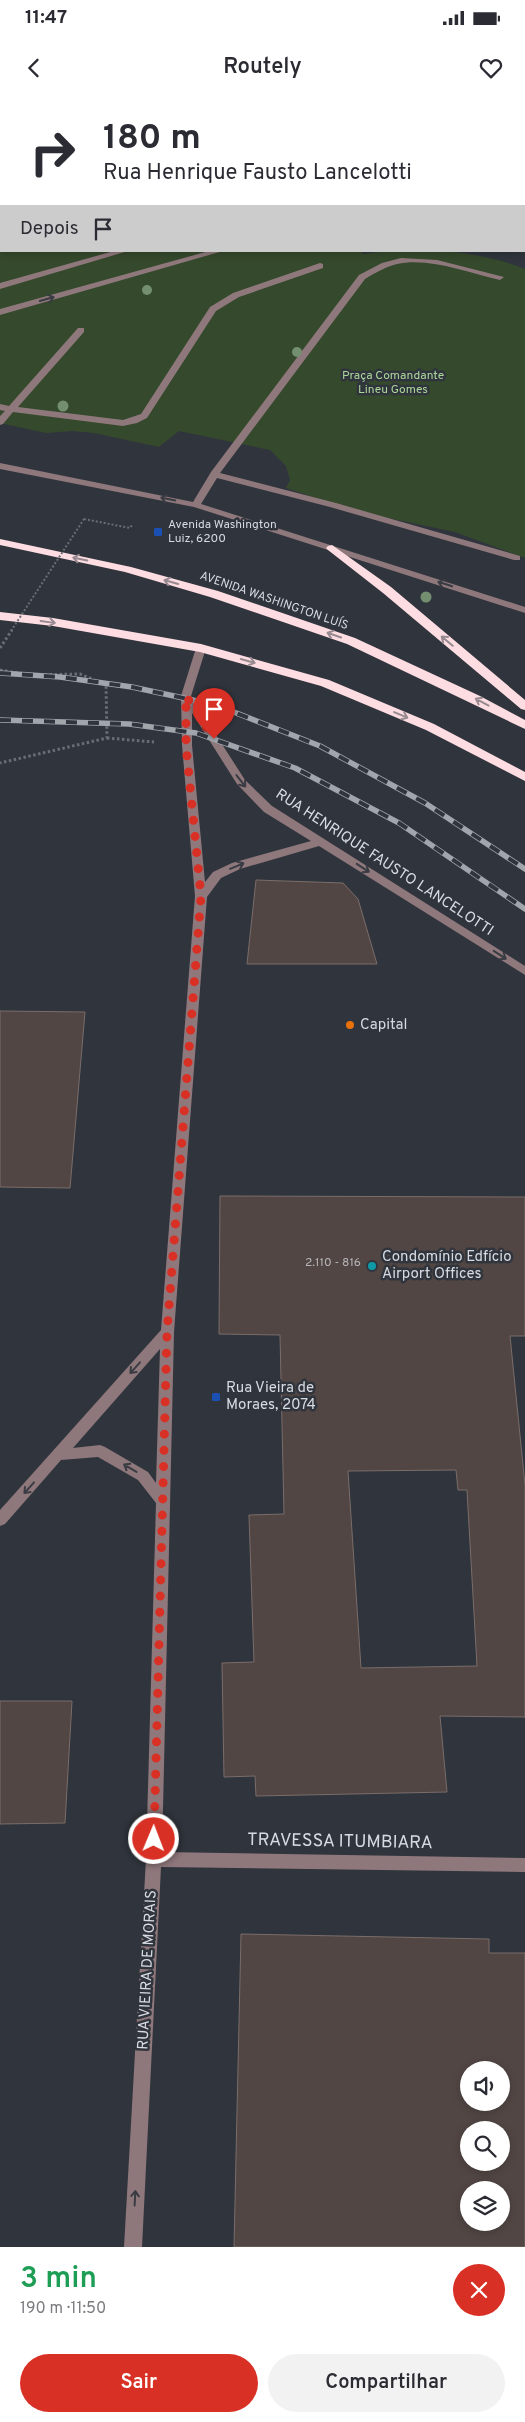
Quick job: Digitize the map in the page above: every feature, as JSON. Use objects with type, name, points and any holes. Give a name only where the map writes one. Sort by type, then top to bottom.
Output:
[{"type":"highway","name":"AVENIDA WASHINGTON LUÍS","points":[[0,542],[127,569],[214,594],[351,641],[476,698],[525,725]]},
{"type":"highway","points":[[332,548],[387,590],[525,706]]},
{"type":"highway","points":[[0,616],[52,622],[201,648],[326,683],[430,727],[525,777]]},
{"type":"street","points":[[0,286],[120,252]]},
{"type":"street","points":[[0,312],[215,252]]},
{"type":"street","points":[[196,505],[214,474],[362,277],[382,266],[401,261],[417,261],[500,277]]},
{"type":"street","points":[[0,407],[123,423],[134,421],[144,416],[213,309],[236,295],[320,266]]},
{"type":"street","points":[[0,276],[43,274]]},
{"type":"street","points":[[0,422],[81,330]]},
{"type":"street","points":[[0,466],[196,505],[525,610]]},
{"type":"street","points":[[214,474],[333,505],[517,558]]},
{"type":"street","name":"RUA VIEIRA DE MORAIS","points":[[133,2247],[154,1859],[167,1332],[201,896],[186,746],[186,696],[201,648]]},
{"type":"street","name":"RUA HENRIQUE FAUSTO LANCELOTTI","points":[[186,696],[241,782],[268,809],[525,971]]},
{"type":"street","points":[[201,896],[217,875],[236,866],[322,842]]},
{"type":"street","points":[[0,1520],[167,1332]]},
{"type":"street","points":[[58,1455],[100,1451],[143,1476],[164,1502]]},
{"type":"street","name":"TRAVESSA ITUMBIARA","points":[[154,1859],[525,1866]]},
{"type":"path","points":[[0,648],[84,519],[130,528]]},
{"type":"path","points":[[0,670],[29,675],[80,674],[106,685],[107,738]]},
{"type":"path","points":[[0,763],[107,738],[186,746]]},
{"type":"green space","name":"Praça Comandante Lineu Gomes","points":[[0,252],[362,252],[363,254],[383,252],[452,252],[486,257],[525,269],[525,558],[455,532],[336,505],[286,488],[290,480],[286,466],[270,450],[179,431],[159,447],[94,433],[72,431],[46,433],[0,423]]},
{"type":"building","points":[[256,880],[343,883],[358,899],[377,964],[247,964]]},
{"type":"building","points":[[0,1011],[85,1012],[70,1188],[0,1187]]},
{"type":"building","points":[[220,1196],[525,1197],[525,1336],[510,1336],[525,1485],[525,1717],[440,1716],[447,1792],[256,1796],[255,1776],[224,1777],[222,1663],[254,1662],[249,1515],[284,1514],[280,1335],[219,1334]],"holes":[[[456,1470],[458,1490],[467,1490],[477,1666],[361,1668],[348,1471]]]},
{"type":"building","points":[[0,1701],[72,1701],[65,1823],[0,1824]]},
{"type":"building","points":[[241,1934],[489,1939],[489,1953],[525,1953],[525,2247],[234,2247]]},
{"type":"railway","points":[[0,673],[60,677],[132,687],[216,705],[320,746],[425,803],[525,869]]},
{"type":"railway","points":[[0,720],[129,724],[196,733],[295,768],[399,823],[525,909]]},
{"type":"place","name":"Avenida Washington Luiz, 6200","points":[[158,532]]},
{"type":"place","name":"Capital","points":[[350,1025]]},
{"type":"place","name":"Condomínio Edfício Airport Offices","points":[[372,1266]]},
{"type":"place","name":"Rua Vieira de Moraes, 2074","points":[[216,1397]]},
{"type":"route","points":[[154,1839],[167,1401],[167,1332],[201,896],[186,746],[186,696],[214,739]]}]
